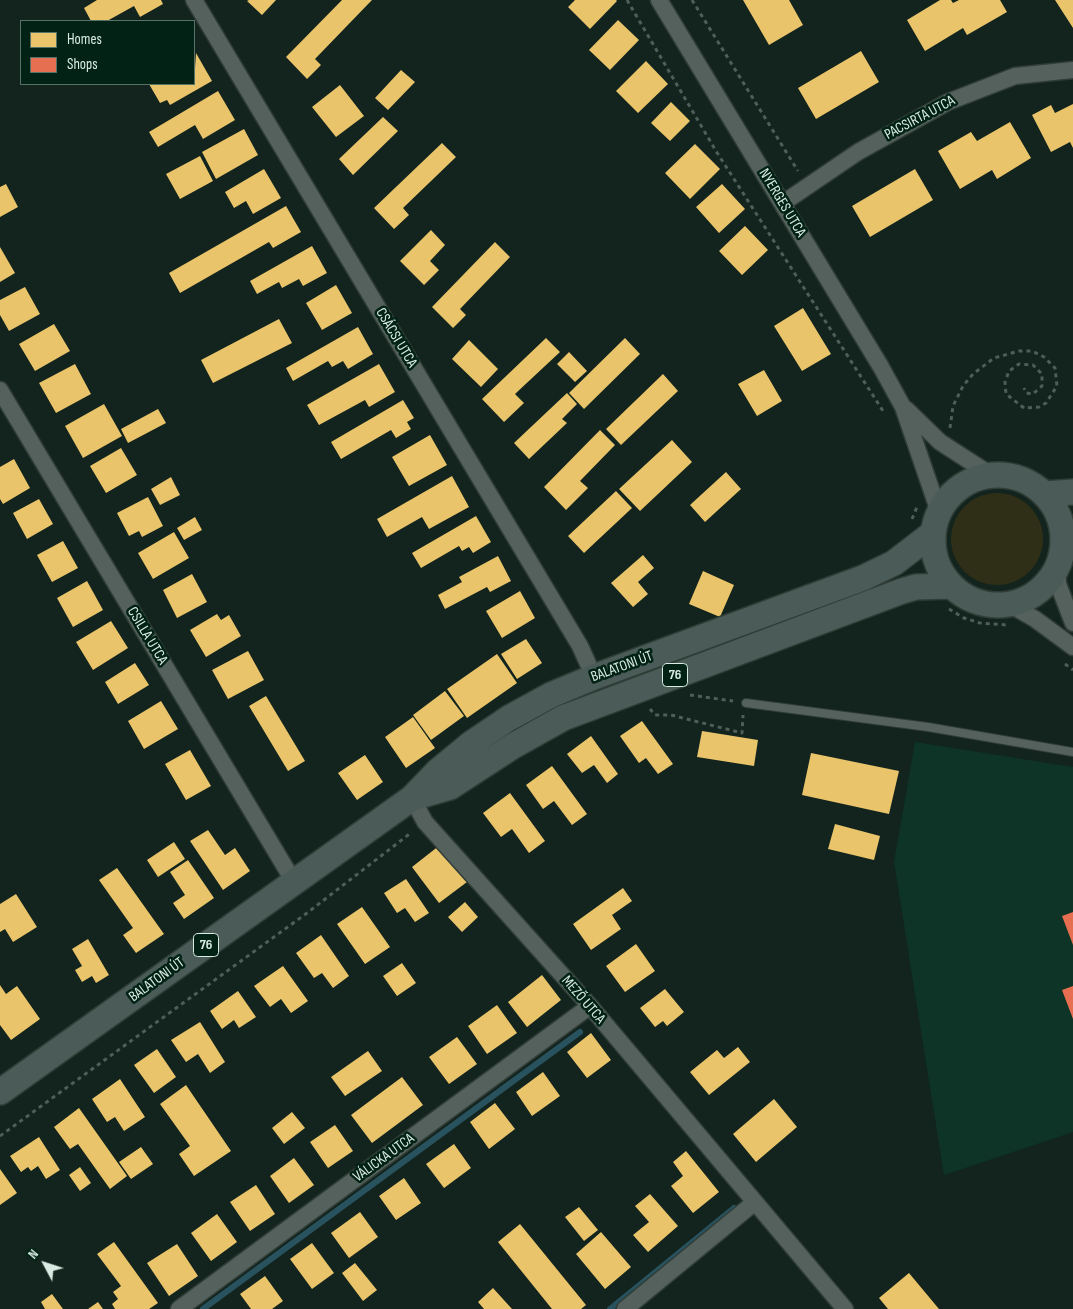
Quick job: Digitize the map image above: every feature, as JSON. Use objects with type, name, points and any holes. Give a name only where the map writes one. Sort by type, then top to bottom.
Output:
[{"type":"main road","name":"76","points":[[930,515],[969,481],[991,475],[1010,476],[1028,482],[1044,494],[1055,509],[1062,528],[1064,550]]},
{"type":"main road","points":[[1044,494],[1073,492]]},
{"type":"main road","name":"BALATONI ÚT","points":[[0,1092],[412,798],[438,771],[472,743],[508,718],[551,694],[594,677],[863,578],[900,559],[930,515]]},
{"type":"main road","points":[[930,515],[936,562],[948,596],[965,596],[1010,615],[1047,582],[1064,550]]},
{"type":"main road","name":"BALATONI ÚT","points":[[412,798],[450,787],[513,746],[572,714],[902,591],[916,587],[948,596]]},
{"type":"street","name":"CSÁCSI UTCA","points":[[194,0],[580,646],[594,677]]},
{"type":"street","name":"NYERGES UTCA","points":[[659,0],[783,203],[903,407],[940,442],[991,475]]},
{"type":"street","name":"PACSIRTA UTCA","points":[[783,203],[904,124],[972,92],[1015,76],[1073,70]]},
{"type":"street","name":"CSILLA UTCA","points":[[0,390],[294,882]]},
{"type":"street","name":"NYERGES UTCA","points":[[903,407],[930,515]]},
{"type":"street","points":[[1064,550],[1058,584],[1073,623]]},
{"type":"street","points":[[1010,615],[1035,618],[1073,647]]},
{"type":"street","name":"MEZŐ UTCA","points":[[412,798],[425,822],[590,1006],[845,1309]]},
{"type":"street","name":"VÁLICKA UTCA","points":[[179,1309],[590,1006]]},
{"type":"street","points":[[625,1309],[755,1202]]},
{"type":"lane","points":[[746,703],[928,727],[1073,752]]},
{"type":"path","points":[[627,0],[716,151],[886,416]]},
{"type":"path","points":[[692,0],[808,186]]},
{"type":"path","points":[[949,434],[953,406],[963,386],[973,374],[994,358],[1019,351],[1032,351],[1044,357],[1055,368],[1057,386],[1046,403],[1039,407],[1024,408],[1006,394],[1004,382],[1009,371],[1019,364],[1033,365],[1042,374],[1042,386],[1032,394],[1026,393],[1024,388]]},
{"type":"path","points":[[909,526],[930,515]]},
{"type":"path","points":[[948,596],[964,618],[980,623],[1010,615]]},
{"type":"path","points":[[1059,659],[1073,670]]},
{"type":"path","points":[[686,694],[746,703]]},
{"type":"path","points":[[654,716],[671,715],[742,733],[743,725]]},
{"type":"path","points":[[0,1136],[307,913],[425,822]]},
{"type":"shaded area","points":[[997,493],[1014,497],[1029,507],[1039,522],[1043,539],[1039,556],[1029,571],[1014,581],[997,585],[980,581],[965,571],[955,556],[951,539],[955,522],[965,507],[980,497]]},
{"type":"shaded area","points":[[915,742],[1073,767],[1073,1132],[944,1175],[894,862]]},
{"type":"building: Homes","points":[[97,0],[161,0],[163,4],[140,17],[134,6],[109,20],[90,20],[84,8]]},
{"type":"building: Homes","points":[[276,0],[262,15],[247,1]]},
{"type":"building: Homes","points":[[342,0],[372,0],[315,59],[321,65],[307,79],[286,57]]},
{"type":"building: Homes","points":[[575,0],[617,1],[590,29],[568,7]]},
{"type":"building: Homes","points":[[743,0],[789,0],[803,25],[769,45]]},
{"type":"building: Homes","points":[[940,0],[951,0],[953,3],[959,0],[1000,0],[1007,12],[967,35],[963,28],[925,51],[907,20]]},
{"type":"building: Homes","points":[[1055,0],[1073,0],[1073,28]]},
{"type":"building: Homes","points":[[618,20],[639,40],[610,70],[589,50]]},
{"type":"building: Homes","points":[[861,51],[879,82],[816,119],[798,88]]},
{"type":"building: Homes","points":[[196,53],[212,81],[170,105],[167,100],[160,103],[150,85],[195,85]]},
{"type":"building: Homes","points":[[646,61],[668,84],[638,113],[616,91]]},
{"type":"building: Homes","points":[[401,70],[415,82],[388,110],[375,98]]},
{"type":"building: Homes","points":[[340,85],[364,116],[336,137],[312,107]]},
{"type":"building: Homes","points":[[218,91],[235,120],[203,139],[195,125],[158,147],[149,132]]},
{"type":"building: Homes","points":[[671,102],[690,121],[670,141],[651,123]]},
{"type":"building: Homes","points":[[1073,104],[1073,148],[1070,142],[1051,152],[1032,115],[1051,105],[1055,113]]},
{"type":"building: Homes","points":[[383,117],[398,131],[353,175],[339,159]]},
{"type":"building: Homes","points":[[1010,122],[1031,158],[997,179],[992,170],[960,189],[938,151],[971,132],[977,141]]},
{"type":"building: Homes","points":[[244,129],[258,155],[216,179],[202,152]]},
{"type":"building: Homes","points":[[442,143],[456,157],[403,208],[409,215],[394,229],[374,208]]},
{"type":"building: Homes","points":[[695,144],[720,169],[690,199],[665,173]]},
{"type":"building: Homes","points":[[200,156],[213,181],[180,199],[166,174]]},
{"type":"building: Homes","points":[[264,169],[281,198],[253,214],[246,201],[234,208],[225,192]]},
{"type":"building: Homes","points":[[915,169],[933,200],[870,237],[852,206]]},
{"type":"building: Homes","points":[[6,184],[18,207],[0,217],[0,187]]},
{"type":"building: Homes","points":[[722,184],[745,209],[719,233],[696,207]]},
{"type":"building: Homes","points":[[286,206],[301,232],[273,248],[269,242],[180,293],[169,273]]},
{"type":"building: Homes","points":[[745,226],[768,250],[742,275],[719,251]]},
{"type":"building: Homes","points":[[431,230],[445,245],[430,261],[439,270],[424,285],[400,261]]},
{"type":"building: Homes","points":[[495,242],[510,257],[460,309],[466,315],[453,328],[432,307]]},
{"type":"building: Homes","points":[[312,246],[327,273],[303,286],[299,279],[282,288],[279,282],[257,294],[250,281]]},
{"type":"building: Homes","points":[[0,247],[15,273],[0,282]]},
{"type":"building: Homes","points":[[336,285],[352,313],[322,330],[306,303]]},
{"type":"building: Homes","points":[[25,287],[40,314],[9,331],[0,315],[0,300]]},
{"type":"building: Homes","points":[[803,308],[831,354],[802,371],[774,326]]},
{"type":"building: Homes","points":[[279,319],[292,343],[213,383],[201,360]]},
{"type":"building: Homes","points":[[54,324],[70,351],[35,371],[19,344]]},
{"type":"building: Homes","points":[[358,327],[373,354],[348,369],[343,361],[332,367],[328,361],[293,381],[286,368]]},
{"type":"building: Homes","points":[[546,338],[560,352],[515,394],[524,403],[504,422],[482,399]]},
{"type":"building: Homes","points":[[625,338],[640,354],[584,409],[569,393]]},
{"type":"building: Homes","points":[[469,340],[498,369],[481,387],[452,359]]},
{"type":"building: Homes","points":[[569,352],[587,371],[575,382],[557,364]]},
{"type":"building: Homes","points":[[75,364],[91,394],[56,413],[39,383]]},
{"type":"building: Homes","points":[[379,364],[395,392],[369,407],[365,400],[319,425],[307,405]]},
{"type":"building: Homes","points":[[764,370],[782,401],[757,416],[738,384]]},
{"type":"building: Homes","points":[[663,374],[678,391],[621,445],[606,429]]},
{"type":"building: Homes","points":[[567,393],[577,404],[562,419],[567,423],[529,459],[514,443]]},
{"type":"building: Homes","points":[[403,400],[414,418],[407,422],[411,429],[396,438],[391,430],[341,459],[331,442]]},
{"type":"building: Homes","points":[[104,404],[122,436],[83,458],[65,426]]},
{"type":"building: Homes","points":[[158,409],[166,423],[128,443],[121,429]]},
{"type":"building: Homes","points":[[600,430],[615,445],[580,481],[588,488],[566,510],[544,487]]},
{"type":"building: Homes","points":[[430,435],[447,465],[409,486],[392,457]]},
{"type":"building: Homes","points":[[672,440],[692,462],[640,511],[619,489]]},
{"type":"building: Homes","points":[[121,448],[137,475],[106,493],[90,466]]},
{"type":"building: Homes","points":[[14,459],[30,488],[3,504],[0,499],[0,467]]},
{"type":"building: Homes","points":[[726,472],[741,489],[705,522],[690,505]]},
{"type":"building: Homes","points":[[452,476],[469,507],[429,529],[422,517],[387,537],[377,519]]},
{"type":"building: Homes","points":[[171,477],[180,495],[160,505],[151,489]]},
{"type":"building: Homes","points":[[616,491],[632,508],[584,553],[568,536]]},
{"type":"building: Homes","points":[[148,497],[163,526],[142,537],[139,531],[129,536],[117,513]]},
{"type":"building: Homes","points":[[39,499],[53,524],[27,539],[13,513]]},
{"type":"building: Homes","points":[[476,516],[491,542],[473,553],[469,547],[462,551],[459,546],[421,568],[412,553]]},
{"type":"building: Homes","points":[[195,517],[202,530],[184,540],[177,528]]},
{"type":"building: Homes","points":[[174,532],[189,558],[153,579],[138,553]]},
{"type":"building: Homes","points":[[63,541],[78,568],[52,582],[37,555]]},
{"type":"building: Homes","points":[[643,555],[654,568],[638,582],[648,594],[633,607],[611,583]]},
{"type":"building: Homes","points":[[498,556],[511,581],[490,592],[487,587],[445,609],[438,595],[462,582],[459,577]]},
{"type":"building: Homes","points":[[703,571],[734,585],[720,617],[689,604]]},
{"type":"building: Homes","points":[[192,574],[207,602],[177,618],[163,590]]},
{"type":"building: Homes","points":[[87,581],[103,610],[73,627],[57,598]]},
{"type":"building: Homes","points":[[520,591],[535,618],[502,638],[486,611]]},
{"type":"building: Homes","points":[[217,614],[221,620],[229,615],[241,636],[206,657],[190,630]]},
{"type":"building: Homes","points":[[111,621],[128,648],[93,670],[76,642]]},
{"type":"building: Homes","points":[[526,639],[542,663],[517,679],[501,654]]},
{"type":"building: Homes","points":[[248,651],[264,680],[228,699],[212,670]]},
{"type":"building: Homes","points":[[497,654],[517,683],[467,718],[447,689]]},
{"type":"building: Homes","points":[[135,663],[149,685],[118,704],[105,682]]},
{"type":"building: Homes","points":[[445,691],[464,716],[431,740],[413,715]]},
{"type":"building: Homes","points":[[266,696],[305,761],[288,771],[249,706]]},
{"type":"building: Homes","points":[[161,701],[178,729],[144,749],[128,721]]},
{"type":"building: Homes","points":[[413,717],[435,748],[406,768],[385,737]]},
{"type":"building: Homes","points":[[642,721],[673,764],[658,774],[646,758],[639,763],[620,736]]},
{"type":"building: Homes","points":[[702,731],[758,740],[754,766],[697,757]]},
{"type":"building: Homes","points":[[591,736],[618,774],[607,783],[594,765],[582,773],[567,754]]},
{"type":"building: Homes","points":[[190,750],[211,786],[186,800],[165,764]]},
{"type":"building: Homes","points":[[811,753],[899,771],[889,814],[802,795]]},
{"type":"building: Homes","points":[[365,755],[383,782],[357,800],[338,773]]},
{"type":"building: Homes","points":[[552,766],[587,814],[572,825],[554,801],[543,809],[526,785]]},
{"type":"building: Homes","points":[[510,793],[545,841],[529,853],[512,829],[501,837],[483,813]]},
{"type":"building: Homes","points":[[835,824],[880,836],[874,860],[828,849]]},
{"type":"building: Homes","points":[[208,830],[225,855],[235,848],[250,871],[223,890],[190,841]]},
{"type":"building: Homes","points":[[174,842],[185,859],[158,877],[147,860]]},
{"type":"building: Homes","points":[[440,845],[467,882],[439,903],[412,867]]},
{"type":"building: Homes","points":[[188,860],[214,898],[184,919],[173,903],[185,895],[170,872]]},
{"type":"building: Homes","points":[[117,868],[164,934],[136,953],[123,935],[133,928],[99,880]]},
{"type":"building: Homes","points":[[406,879],[429,913],[415,922],[405,908],[397,913],[384,893]]},
{"type":"building: Homes","points":[[623,888],[632,901],[612,915],[621,929],[591,950],[573,924]]},
{"type":"building: Homes","points":[[16,894],[37,927],[13,942],[5,929],[0,932],[0,904]]},
{"type":"building: Homes","points":[[465,902],[478,917],[462,932],[448,917]]},
{"type":"building: Homes","points":[[362,907],[390,947],[365,964],[337,924]]},
{"type":"building: Homes","points":[[321,935],[349,976],[333,988],[322,973],[314,978],[296,953]]},
{"type":"building: Homes","points":[[88,939],[109,975],[96,983],[92,976],[82,982],[75,970],[82,966],[72,949]]},
{"type":"building: Homes","points":[[636,944],[655,971],[625,992],[606,966]]},
{"type":"building: Homes","points":[[402,963],[416,983],[397,996],[383,976]]},
{"type":"building: Homes","points":[[283,966],[308,1001],[291,1013],[281,999],[270,1007],[254,986]]},
{"type":"building: Homes","points":[[542,975],[561,1000],[527,1027],[508,1002]]},
{"type":"building: Homes","points":[[0,985],[6,994],[17,986],[40,1019],[11,1040],[0,1025]]},
{"type":"building: Homes","points":[[665,989],[684,1012],[667,1026],[663,1021],[655,1027],[640,1008]]},
{"type":"building: Homes","points":[[238,991],[256,1017],[239,1028],[234,1020],[222,1029],[210,1011]]},
{"type":"building: Homes","points":[[497,1005],[517,1033],[487,1054],[468,1026]]},
{"type":"building: Homes","points":[[200,1022],[225,1062],[210,1073],[198,1054],[186,1062],[171,1040]]},
{"type":"building: Homes","points":[[591,1033],[611,1060],[587,1078],[567,1052]]},
{"type":"building: Homes","points":[[457,1037],[477,1064],[449,1084],[429,1057]]},
{"type":"building: Homes","points":[[738,1047],[750,1062],[709,1095],[690,1072],[717,1050],[724,1058]]},
{"type":"building: Homes","points":[[157,1049],[176,1077],[154,1093],[134,1065]]},
{"type":"building: Homes","points":[[368,1051],[382,1071],[345,1096],[331,1077]]},
{"type":"building: Homes","points":[[543,1072],[560,1096],[532,1116],[516,1092]]},
{"type":"building: Homes","points":[[402,1077],[423,1105],[372,1143],[351,1115]]},
{"type":"building: Homes","points":[[120,1079],[145,1117],[124,1131],[115,1117],[107,1122],[92,1099]]},
{"type":"building: Homes","points":[[186,1085],[231,1151],[194,1176],[179,1154],[190,1146],[160,1104]]},
{"type":"building: Homes","points":[[774,1099],[797,1127],[756,1162],[733,1134]]},
{"type":"building: Homes","points":[[495,1103],[515,1129],[489,1149],[470,1122]]},
{"type":"building: Homes","points":[[79,1108],[127,1176],[110,1189],[78,1144],[70,1149],[54,1127]]},
{"type":"building: Homes","points":[[292,1112],[305,1128],[284,1144],[272,1128]]},
{"type":"building: Homes","points":[[335,1125],[353,1151],[328,1168],[310,1142]]},
{"type":"building: Homes","points":[[39,1137],[60,1170],[46,1179],[38,1166],[31,1171],[28,1167],[21,1172],[10,1156]]},
{"type":"building: Homes","points":[[454,1144],[471,1168],[444,1188],[426,1164]]},
{"type":"building: Homes","points":[[141,1147],[153,1164],[131,1179],[119,1162]]},
{"type":"building: Homes","points":[[686,1151],[719,1192],[693,1213],[671,1186],[683,1176],[673,1162]]},
{"type":"building: Homes","points":[[294,1158],[314,1185],[289,1203],[270,1176]]},
{"type":"building: Homes","points":[[80,1167],[91,1183],[80,1191],[69,1175]]},
{"type":"building: Homes","points":[[0,1169],[17,1193],[0,1205]]},
{"type":"building: Homes","points":[[404,1178],[421,1203],[396,1220],[379,1196]]},
{"type":"building: Homes","points":[[256,1185],[275,1214],[250,1231],[230,1202]]},
{"type":"building: Homes","points":[[650,1194],[678,1226],[648,1252],[633,1235],[649,1222],[635,1206]]},
{"type":"building: Homes","points":[[579,1207],[598,1230],[584,1241],[565,1217]]},
{"type":"building: Homes","points":[[360,1212],[378,1237],[349,1258],[331,1233]]},
{"type":"building: Homes","points":[[217,1214],[237,1242],[211,1261],[191,1233]]},
{"type":"building: Homes","points":[[520,1224],[586,1305],[581,1309],[552,1309],[498,1242]]},
{"type":"building: Homes","points":[[601,1232],[631,1267],[605,1289],[576,1254]]},
{"type":"building: Homes","points":[[114,1242],[158,1303],[149,1309],[115,1309],[112,1304],[118,1299],[113,1292],[121,1286],[97,1254]]},
{"type":"building: Homes","points":[[312,1243],[334,1273],[312,1289],[290,1259]]},
{"type":"building: Homes","points":[[177,1244],[198,1276],[169,1296],[147,1263]]},
{"type":"building: Homes","points":[[355,1263],[377,1290],[363,1301],[342,1273]]},
{"type":"building: Homes","points":[[909,1273],[939,1309],[888,1309],[879,1298]]},
{"type":"building: Homes","points":[[265,1276],[283,1301],[272,1309],[251,1309],[240,1294]]},
{"type":"building: Homes","points":[[493,1288],[512,1309],[484,1309],[478,1302]]},
{"type":"building: Homes","points":[[52,1294],[63,1309],[45,1309],[41,1302]]},
{"type":"building: Homes","points":[[98,1302],[103,1309],[88,1309]]},
{"type":"building: Shops","points":[[1073,912],[1073,945],[1062,916]]},
{"type":"building: Shops","points":[[1073,986],[1073,1019],[1062,990]]},
{"type":"waterway","points":[[203,1309],[580,1032]]},
{"type":"waterway","points":[[610,1309],[734,1208]]}]
